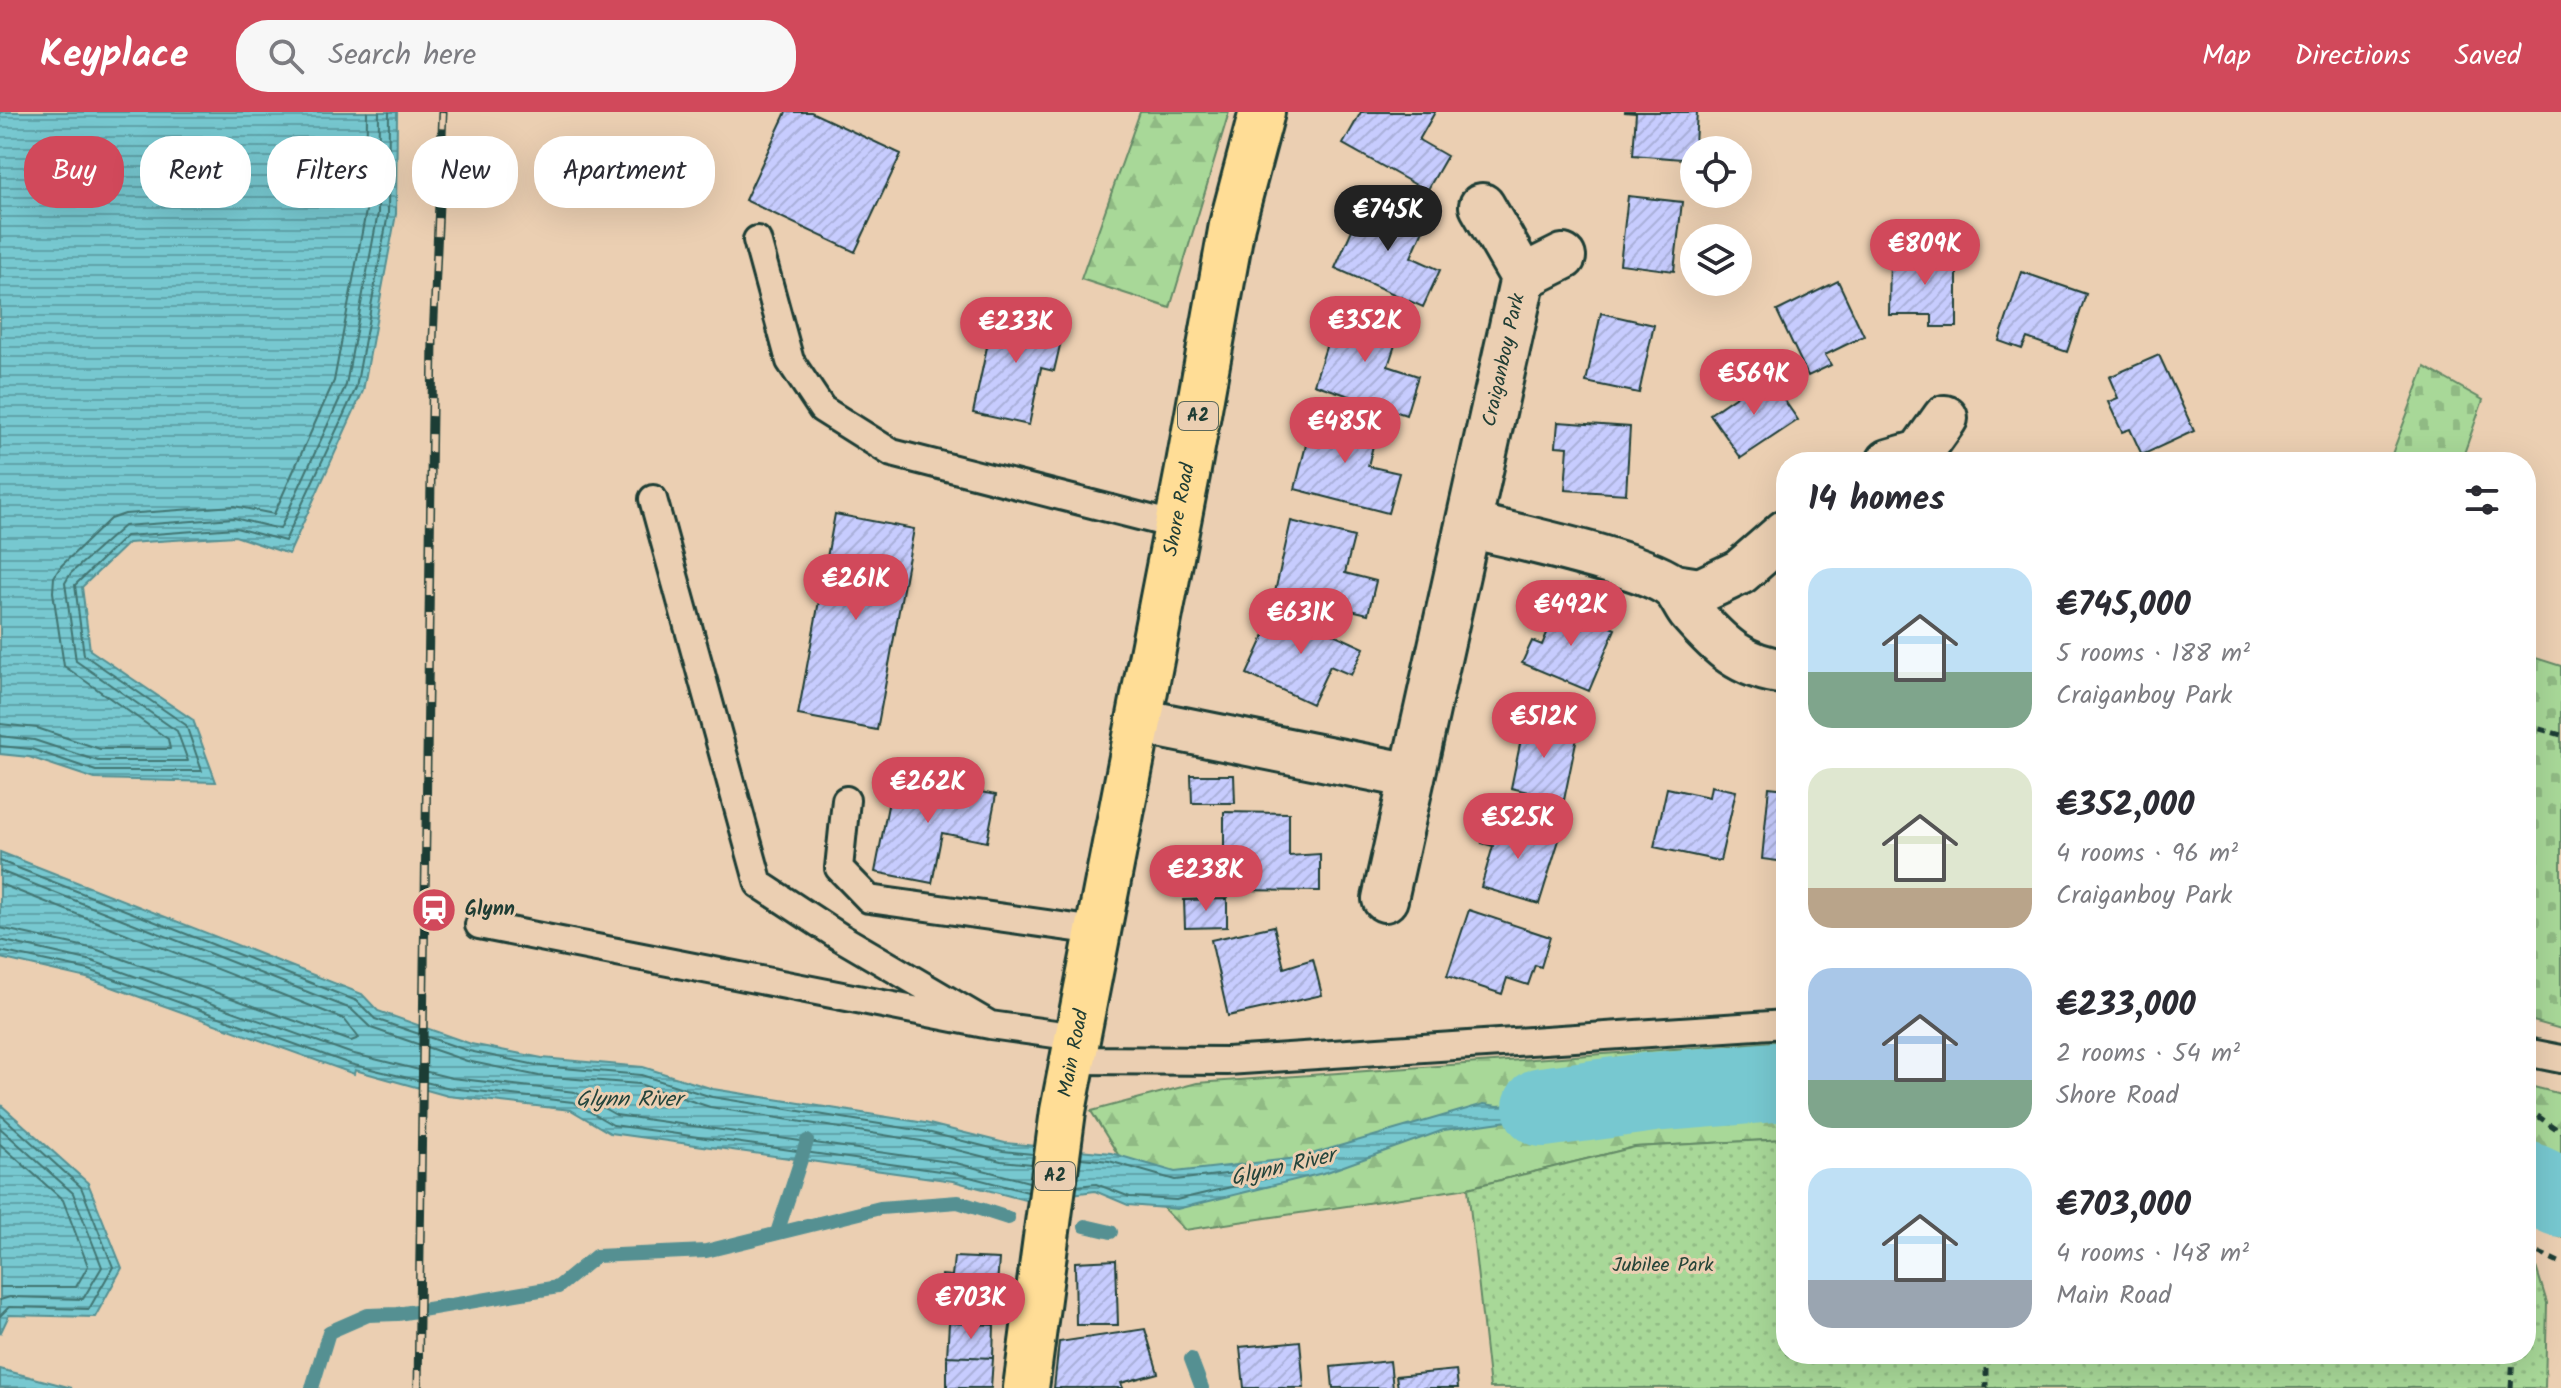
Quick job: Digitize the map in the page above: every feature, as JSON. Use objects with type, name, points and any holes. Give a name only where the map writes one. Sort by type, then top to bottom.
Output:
[{"type":"main road","name":"Shore Road","points":[[1139,721],[1232,225],[1262,112]]},
{"type":"main road","name":"Main Road","points":[[1026,1388],[1063,1111],[1139,721]]},
{"type":"street","name":"Craiganboy Park","points":[[1385,899],[1523,277],[1482,206]]},
{"type":"street","points":[[1523,277],[1563,257]]},
{"type":"street","points":[[1918,452],[1945,418]]},
{"type":"street","points":[[1470,525],[1626,567],[1674,587],[1700,591],[1740,572],[1776,541]]},
{"type":"street","points":[[1674,587],[1689,611],[1723,647],[1748,665],[1776,670]]},
{"type":"street","points":[[1139,721],[1412,776]]},
{"type":"lane","points":[[757,240],[790,361],[822,409],[892,453],[1178,526]]},
{"type":"lane","points":[[653,499],[759,884],[840,937],[990,1025]]},
{"type":"lane","points":[[846,800],[839,868],[869,899],[1097,931]]},
{"type":"lane","points":[[479,925],[990,1025],[1076,1048],[1227,1061],[1776,1025]]},
{"type":"lane","points":[[2536,1054],[2561,1059]]},
{"type":"path","points":[[2536,728],[2561,735]]},
{"type":"path","points":[[2536,1115],[2561,1132]]},
{"type":"path","points":[[2536,1252],[2561,1263]]},
{"type":"path","points":[[1986,1364],[1986,1388]]},
{"type":"path","points":[[2511,1388],[2512,1364]]},
{"type":"green space","points":[[1140,112],[1229,112],[1170,308],[1081,279]]},
{"type":"green space","points":[[2425,367],[2483,400],[2465,452],[2393,452]]},
{"type":"green space","points":[[2536,658],[2561,666],[2561,1029],[2536,1022]]},
{"type":"green space","points":[[1776,1042],[1776,1140],[1635,1147],[1468,1188],[1185,1230],[1132,1177],[1091,1111],[1197,1083]]},
{"type":"green space","points":[[2536,1088],[2561,1094],[2561,1237],[2536,1226]]},
{"type":"green space","name":"Jubilee Park","points":[[1776,1140],[1776,1364],[2536,1364],[2536,1267],[2547,1303],[2545,1388],[1490,1388],[1468,1188],[1635,1147]]},
{"type":"water","points":[[0,112],[397,112],[396,214],[363,391],[289,554],[235,536],[128,543],[82,587],[90,650],[193,720],[216,782],[95,779],[29,757],[0,754]]},
{"type":"water","name":"Glynn River","points":[[0,852],[362,994],[378,1011],[471,1044],[542,1058],[643,1067],[713,1089],[925,1123],[1005,1143],[1111,1153],[1175,1172],[1298,1158],[1484,1104],[1498,1106],[1653,1092],[1573,1112],[1444,1130],[1327,1172],[1177,1209],[1128,1205],[1095,1191],[1025,1200],[953,1181],[610,1133],[571,1110],[448,1096],[355,1070],[354,1074],[87,978],[0,958]]},
{"type":"water","points":[[0,1104],[88,1183],[122,1268],[95,1317],[9,1315],[0,1334]]},
{"type":"water","points":[[0,1369],[72,1388],[0,1388]]},
{"type":"building","points":[[786,112],[811,112],[901,154],[855,252],[745,200]]},
{"type":"building","points":[[1361,112],[1435,112],[1419,140],[1447,156],[1427,191],[1343,144]]},
{"type":"building","points":[[1624,112],[1697,112],[1696,136],[1680,136],[1680,159],[1633,155],[1636,113]]},
{"type":"building","points":[[1367,196],[1426,223],[1411,257],[1440,270],[1423,307],[1335,268]]},
{"type":"building","points":[[1628,196],[1680,202],[1674,271],[1620,264]]},
{"type":"building","points":[[1890,254],[1957,254],[1957,327],[1932,327],[1932,315],[1889,315]]},
{"type":"building","points":[[2022,272],[2086,294],[2067,352],[2027,338],[2022,349],[1999,341]]},
{"type":"building","points":[[1838,281],[1864,336],[1825,355],[1831,365],[1808,376],[1777,311]]},
{"type":"building","points":[[995,309],[1065,324],[1054,371],[1041,368],[1029,425],[973,413]]},
{"type":"building","points":[[1338,310],[1400,330],[1388,366],[1418,376],[1406,415],[1314,384]]},
{"type":"building","points":[[1601,313],[1654,325],[1639,393],[1586,382]]},
{"type":"building","points":[[2159,355],[2194,431],[2148,452],[2141,452],[2130,429],[2122,432],[2108,402],[2118,398],[2109,377]]},
{"type":"building","points":[[1767,375],[1798,420],[1741,458],[1710,414]]},
{"type":"building","points":[[1314,413],[1377,429],[1368,466],[1399,473],[1388,513],[1295,489]]},
{"type":"building","points":[[1558,422],[1630,427],[1626,494],[1565,490],[1568,447],[1556,446]]},
{"type":"building","points":[[835,514],[914,529],[877,730],[798,715]]},
{"type":"building","points":[[1291,521],[1354,537],[1345,573],[1376,581],[1368,614],[1275,592]]},
{"type":"building","points":[[1559,605],[1615,629],[1589,691],[1522,663],[1532,641],[1542,645]]},
{"type":"building","points":[[1277,608],[1364,648],[1351,675],[1330,666],[1312,704],[1247,674]]},
{"type":"building","points":[[1525,720],[1578,732],[1564,800],[1511,788]]},
{"type":"building","points":[[894,775],[996,795],[987,842],[942,833],[932,883],[875,872]]},
{"type":"building","points":[[1191,775],[1234,775],[1235,803],[1192,803]]},
{"type":"building","points":[[1711,786],[1736,791],[1720,861],[1654,847],[1667,788],[1709,797]]},
{"type":"building","points":[[1769,787],[1776,788],[1776,861],[1762,859]]},
{"type":"building","points":[[1224,812],[1289,813],[1289,856],[1320,854],[1320,891],[1224,890]]},
{"type":"building","points":[[1489,819],[1559,840],[1539,904],[1481,887],[1493,846],[1482,843]]},
{"type":"building","points":[[1227,899],[1227,927],[1185,928],[1184,900]]},
{"type":"building","points":[[1469,910],[1550,937],[1541,967],[1535,965],[1528,985],[1507,978],[1502,994],[1447,976]]},
{"type":"building","points":[[1274,926],[1284,968],[1313,959],[1322,995],[1228,1016],[1211,940]]},
{"type":"building","points":[[954,1257],[999,1259],[994,1325],[949,1323],[949,1314],[939,1314],[942,1275],[952,1276]]},
{"type":"building","points":[[1116,1260],[1118,1325],[1076,1325],[1075,1262]]},
{"type":"building","points":[[949,1323],[994,1325],[993,1358],[947,1356]]},
{"type":"building","points":[[1145,1329],[1158,1373],[1121,1383],[1123,1388],[1054,1388],[1059,1342]]},
{"type":"building","points":[[1300,1341],[1304,1388],[1244,1388],[1240,1347]]},
{"type":"building","points":[[947,1356],[993,1358],[991,1388],[947,1388]]},
{"type":"building","points":[[1390,1361],[1393,1388],[1333,1388],[1331,1367]]},
{"type":"building","points":[[1456,1370],[1458,1388],[1398,1388],[1396,1376]]},
{"type":"waterway","name":"Glynn River","points":[[1543,1107],[1653,1092],[1776,1082]]},
{"type":"waterway","points":[[777,1233],[807,1141]]},
{"type":"waterway","name":"Glynn River","points":[[2536,1186],[2561,1197]]},
{"type":"waterway","points":[[312,1388],[329,1332],[368,1315],[398,1314],[558,1287],[596,1256],[706,1251],[880,1208],[958,1202],[1008,1218]]},
{"type":"waterway","points":[[1085,1226],[1111,1232]]},
{"type":"waterway","points":[[1191,1359],[1202,1388]]},
{"type":"railway","points":[[418,1388],[433,340],[443,112]]},
{"type":"place","name":"Glynn","points":[[434,910]]}]
